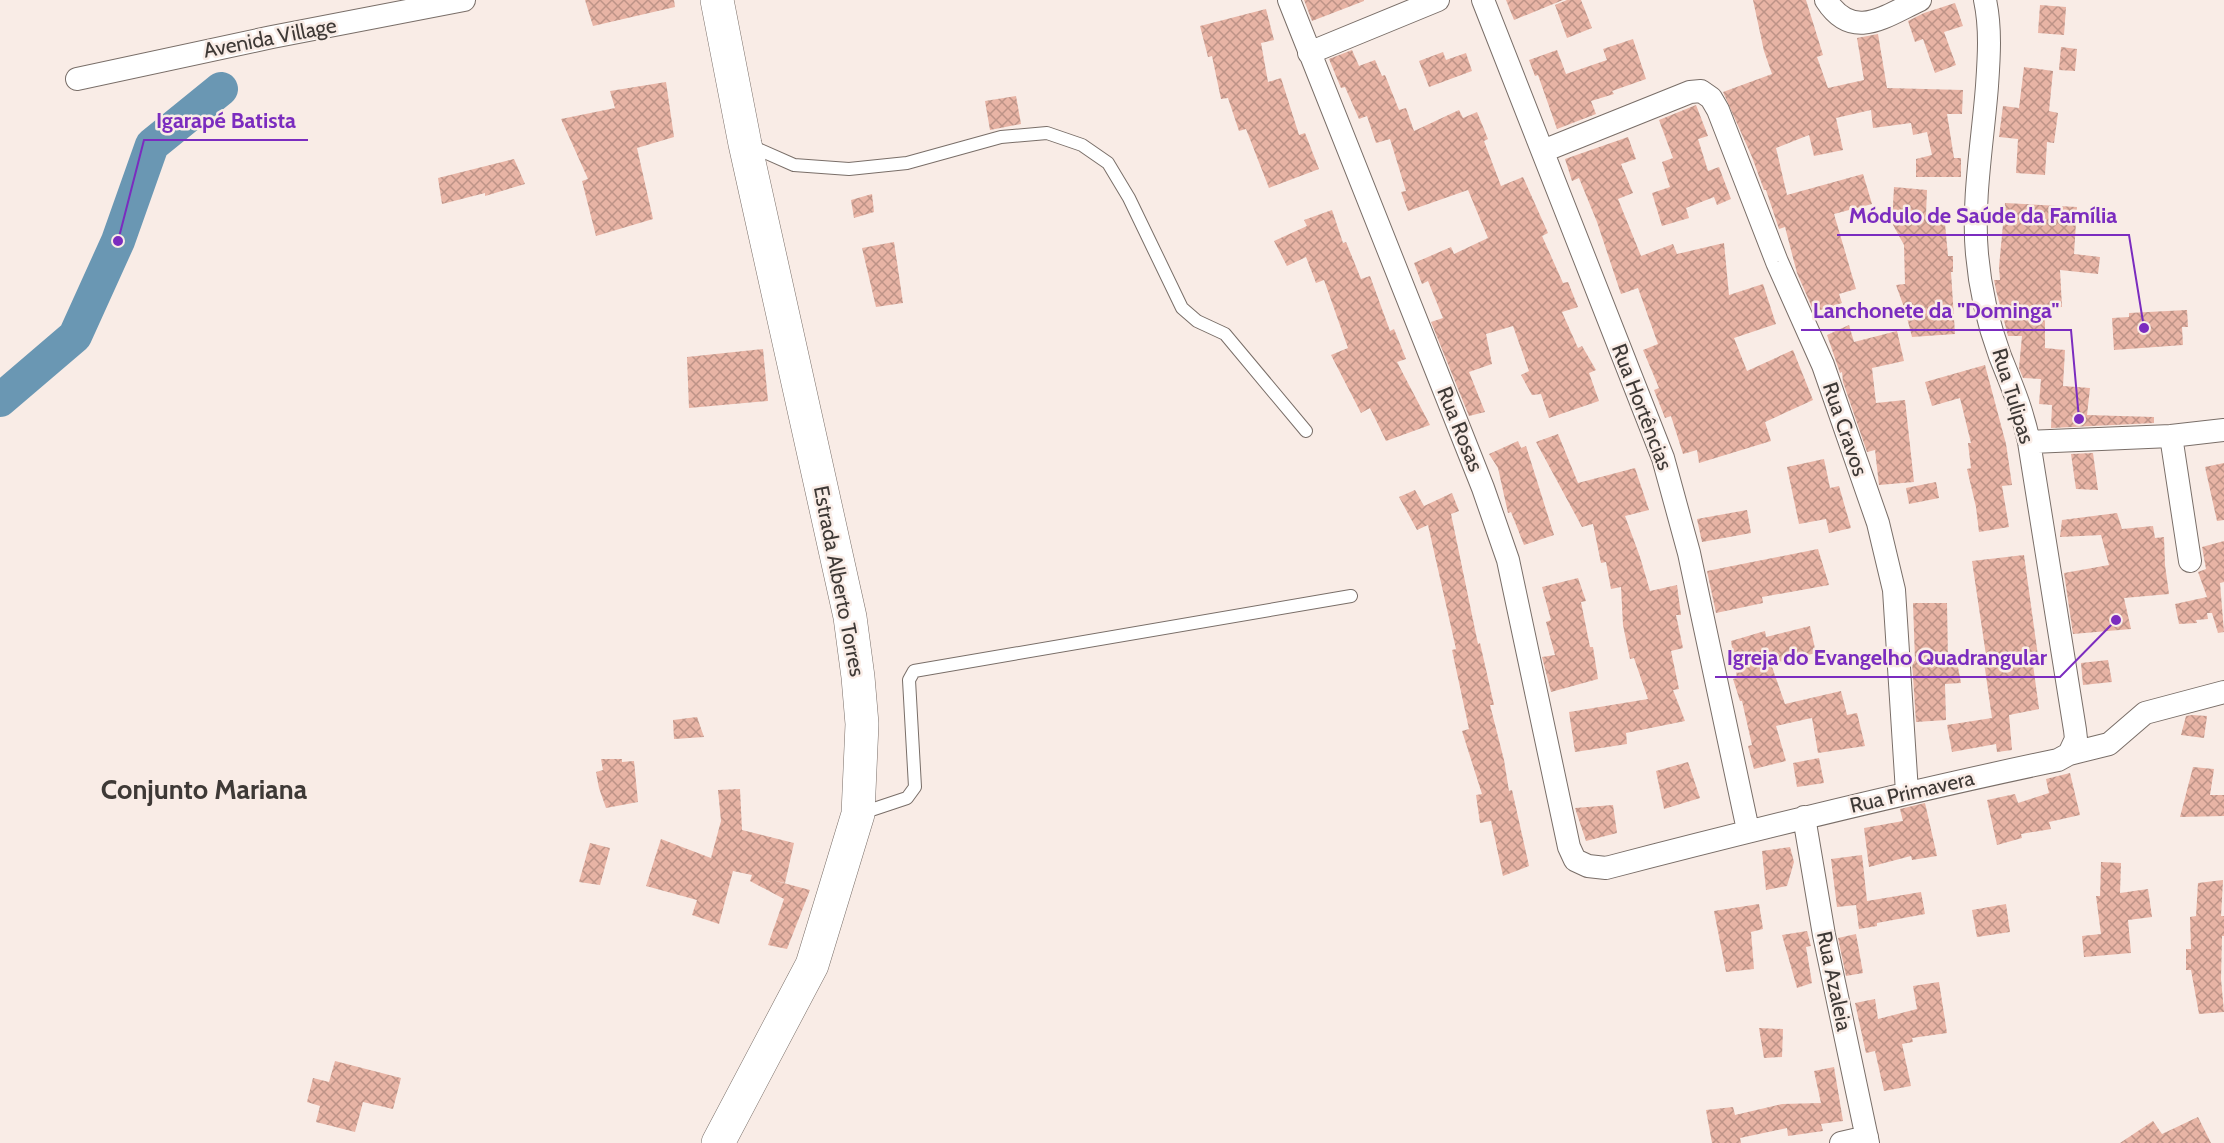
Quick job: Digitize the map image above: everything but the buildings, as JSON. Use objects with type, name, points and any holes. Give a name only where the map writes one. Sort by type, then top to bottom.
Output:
[{"type":"street","name":"Avenida Village","points":[[77,79],[272,37],[464,0]]},
{"type":"street","name":"Estrada Alberto Torres","points":[[717,0],[745,144],[850,617],[862,724],[858,814],[812,965],[718,1143]]},
{"type":"street","name":"Rua Rosas","points":[[1289,0],[1494,519],[1508,560],[1569,847],[1575,860],[1588,866]]},
{"type":"street","points":[[1309,53],[1438,0]]},
{"type":"street","name":"Rua Hortências","points":[[1483,0],[1664,458],[1689,553],[1748,831]]},
{"type":"street","points":[[1826,0],[1835,14],[1850,23],[1873,22],[1920,0]]},
{"type":"street","name":"Rua Tulipas","points":[[1985,0],[1988,15],[1989,58],[1977,207],[1977,253],[1985,309],[2000,355],[2018,397],[2029,442],[2075,730],[2076,739],[2069,754]]},
{"type":"street","name":"Rua Cravos","points":[[1543,151],[1690,92],[1701,91],[1711,98],[1718,110],[1777,262],[1823,365],[1878,523],[1894,590],[1907,792]]},
{"type":"street","points":[[2029,442],[2171,436],[2224,430]]},
{"type":"street","points":[[2171,436],[2190,561]]},
{"type":"street","name":"Rua Primavera","points":[[1588,866],[1606,868],[1907,792],[2058,760],[2069,754],[2109,744],[2145,714],[2224,692]]},
{"type":"street","name":"Rua Azaleia","points":[[1804,817],[1824,935],[1868,1140]]},
{"type":"street","points":[[1841,1143],[1868,1140]]},
{"type":"lane","points":[[745,144],[794,165],[849,169],[907,163],[1001,137],[1047,133],[1082,145],[1108,163],[1129,198],[1182,308],[1197,321],[1225,334],[1306,431]]},
{"type":"lane","points":[[858,814],[907,798],[915,787],[909,680],[914,671],[1351,596]]},
{"type":"waterway","points":[[0,400],[75,336],[118,241],[152,145],[221,89]]},
{"type":"place","name":"Igarapé Batista","points":[[118,241]]},
{"type":"place","name":"Módulo de Saúde da Família","points":[[2144,328]]},
{"type":"place","name":"Lanchonete da \"Dominga\"","points":[[2079,419]]},
{"type":"place","name":"Igreja do Evangelho Quadrangular","points":[[2116,620]]},
{"type":"district","name":"Conjunto Mariana","points":[[204,790]]}]
